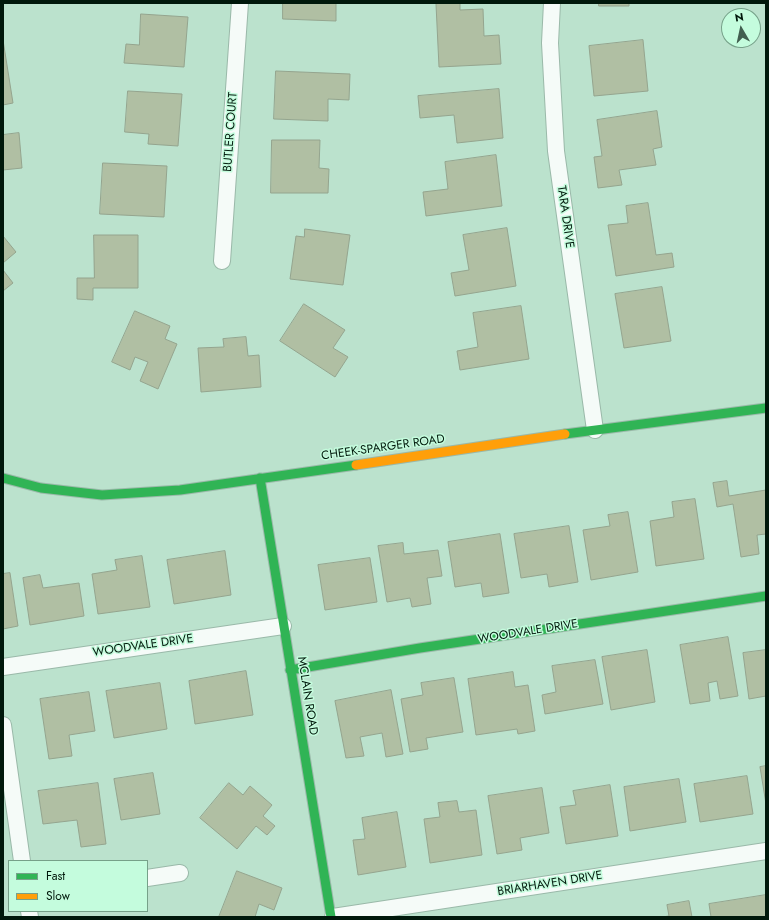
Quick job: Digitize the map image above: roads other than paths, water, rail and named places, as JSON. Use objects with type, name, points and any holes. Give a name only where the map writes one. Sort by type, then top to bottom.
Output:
[{"type":"street","name":"BUTLER COURT","points":[[222,261],[240,3]]},
{"type":"street","name":"TARA DRIVE","points":[[552,3],[550,43],[556,151],[595,430]]},
{"type":"street","name":"CHEEK-SPARGER ROAD","points":[[3,478],[41,488],[102,495],[180,490],[595,430],[766,408]]},
{"type":"street","name":"MCLAIN ROAD","points":[[260,478],[290,670],[332,917]]},
{"type":"street","name":"WOODVALE DRIVE","points":[[290,670],[420,648],[766,596]]},
{"type":"street","name":"WOODVALE DRIVE","points":[[3,666],[283,626]]},
{"type":"street","points":[[3,725],[22,860]]},
{"type":"street","name":"BRIARHAVEN DRIVE","points":[[332,917],[766,851]]},
{"type":"street","points":[[148,878],[180,873]]}]
